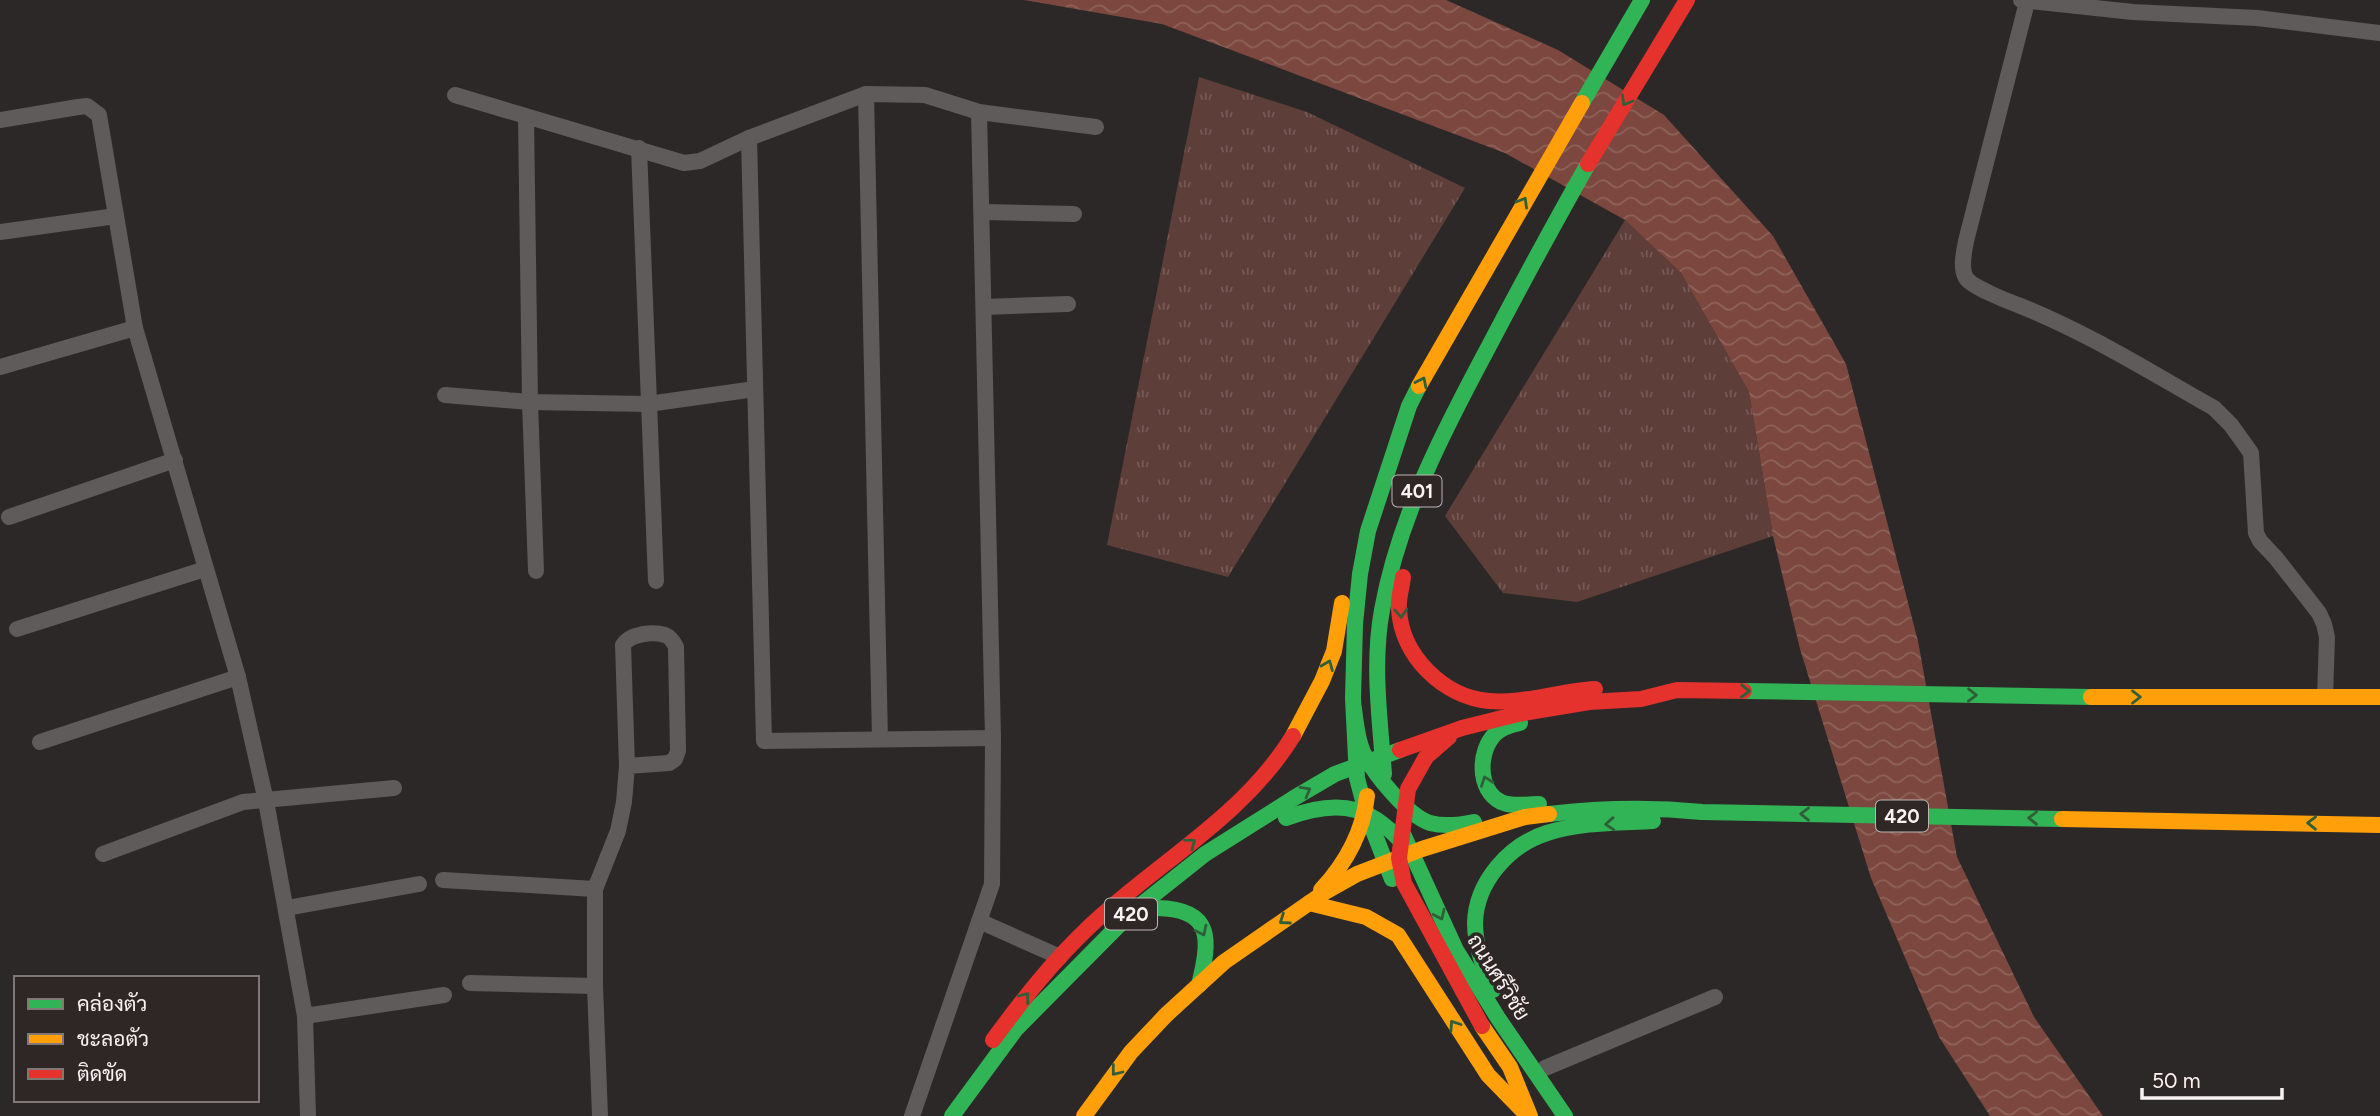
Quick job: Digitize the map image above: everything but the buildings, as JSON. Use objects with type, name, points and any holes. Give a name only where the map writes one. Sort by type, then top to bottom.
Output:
[{"type":"main road","name":"401","points":[[1400,849],[1385,783],[1371,762],[1354,709],[1355,624],[1368,531],[1409,406],[1489,261],[1642,0]]},
{"type":"main road","name":"401","points":[[1371,762],[1381,612],[1413,500],[1475,372],[1540,250],[1687,0]]},
{"type":"main road","points":[[1503,320],[1472,406],[1426,494],[1414,530],[1405,563],[1399,608],[1409,648],[1441,683],[1463,695],[1487,701],[1587,689],[1636,687],[1676,690]]},
{"type":"main road","points":[[953,1116],[967,1074],[1037,980],[1091,925],[1222,819],[1268,772],[1292,738],[1322,681],[1334,651],[1341,619],[1346,568],[1354,535],[1387,452],[1409,406]]},
{"type":"main road","name":"420","points":[[953,1116],[1016,1028],[1132,912],[1205,854],[1335,774],[1462,729],[1518,714],[1602,701],[1641,699],[1676,690],[2067,697],[2380,697]]},
{"type":"main road","points":[[1542,804],[1505,804],[1495,799],[1485,785],[1482,771],[1484,753],[1495,733],[1512,725],[1572,714],[1602,701]]},
{"type":"main road","points":[[1462,729],[1441,742],[1426,757],[1408,789],[1400,849],[1404,883],[1424,925],[1476,1017],[1510,1068],[1529,1116]]},
{"type":"main road","points":[[1309,903],[1332,878],[1350,851],[1366,812],[1371,762]]},
{"type":"main road","points":[[1385,783],[1425,821],[1448,826],[1542,804],[1602,796],[1672,800],[1702,812]]},
{"type":"main road","points":[[953,1116],[987,1085],[1046,1014],[1126,934],[1216,857],[1288,817],[1319,806],[1349,806],[1366,812],[1385,823],[1400,849]]},
{"type":"main road","name":"420","points":[[1084,1116],[1131,1052],[1166,1015],[1224,962],[1309,903],[1400,849],[1525,817],[1589,809],[1668,809],[1702,812],[2380,825]]},
{"type":"main road","name":"401","points":[[1366,812],[1400,849]]},
{"type":"main road","points":[[1561,1111],[1545,1068],[1511,1020],[1493,988],[1482,960],[1475,922],[1483,890],[1498,867],[1516,849],[1538,836],[1592,825],[1668,820],[1702,812]]},
{"type":"main road","name":"ถนนศรีวิชัย","points":[[1400,849],[1456,950],[1561,1111]]},
{"type":"main road","points":[[1309,903],[1341,908],[1378,920],[1398,935],[1489,1075],[1529,1116]]},
{"type":"main road","points":[[1157,908],[1177,906],[1193,915],[1203,928],[1208,942],[1199,985]]},
{"type":"street","points":[[2325,697],[2327,637],[2324,624],[2319,613],[2256,533],[2251,453],[2231,425],[2214,408],[2053,319],[2009,302],[1968,281],[1963,265],[1966,241],[2024,1],[2133,6],[2380,33]]},
{"type":"street","points":[[866,94],[880,739]]},
{"type":"street","points":[[455,95],[684,163],[700,161],[749,138],[866,94],[925,95],[979,112],[1096,127]]},
{"type":"street","points":[[0,120],[87,106],[99,115],[135,328],[238,677],[266,801],[305,1016],[308,1116]]},
{"type":"street","points":[[912,1116],[992,884],[993,738],[979,112]]},
{"type":"street","points":[[526,117],[530,402],[536,571]]},
{"type":"street","points":[[749,138],[764,741],[993,738]]},
{"type":"street","points":[[639,148],[656,581]]},
{"type":"street","points":[[983,212],[1074,214]]},
{"type":"street","points":[[0,232],[116,216]]},
{"type":"street","points":[[984,307],[1068,304]]},
{"type":"street","points":[[0,367],[135,328]]},
{"type":"street","points":[[445,395],[530,402],[648,404],[755,389]]},
{"type":"street","points":[[9,517],[175,460]]},
{"type":"street","points":[[17,629],[205,569]]},
{"type":"street","points":[[600,1116],[595,986],[595,889],[618,831],[624,802],[627,766],[623,645],[627,638],[665,635],[672,639],[676,647],[676,759],[670,763],[627,766]]},
{"type":"street","points":[[40,742],[238,677]]},
{"type":"street","points":[[103,854],[243,802],[394,788]]},
{"type":"street","points":[[443,880],[595,889]]},
{"type":"street","points":[[287,908],[419,884]]},
{"type":"street","points":[[979,921],[1060,957]]},
{"type":"street","points":[[470,982],[595,986]]},
{"type":"street","points":[[305,1016],[444,995]]},
{"type":"street","points":[[1545,1068],[1715,998]]},
{"type":"green space","points":[[1199,77],[1307,112],[1465,188],[1228,577],[1107,545]]},
{"type":"green space","points":[[1625,220],[1681,273],[1749,392],[1773,536],[1577,602],[1503,593],[1445,516]]},
{"type":"water","points":[[1024,0],[1446,0],[1558,50],[1664,115],[1773,236],[1846,364],[1918,641],[1957,857],[2034,1017],[2103,1116],[1990,1116],[1939,1037],[1871,878],[1800,649],[1773,536],[1749,392],[1681,273],[1625,220],[1505,153],[1162,24]]},
{"type":"traffic: fast","points":[[1582,103],[1642,0]]},
{"type":"traffic: fast","points":[[1384,774],[1378,692],[1379,630],[1390,575],[1411,507],[1456,409],[1588,164]]},
{"type":"traffic: fast","points":[[1392,879],[1366,812],[1357,778],[1353,698],[1355,624],[1368,531],[1409,406],[1419,386]]},
{"type":"traffic: fast","points":[[1744,691],[2091,697]]},
{"type":"traffic: fast","points":[[1354,709],[1363,752],[1383,782],[1402,803],[1430,823],[1452,825],[1474,822]]},
{"type":"traffic: fast","points":[[1520,723],[1500,730],[1489,741],[1483,760],[1484,780],[1493,796],[1505,804],[1539,804]]},
{"type":"traffic: fast","points":[[952,1116],[1016,1029],[1132,912],[1205,854],[1294,798],[1335,774],[1400,750]]},
{"type":"traffic: fast","points":[[1286,818],[1324,808],[1356,810],[1384,825],[1411,853]]},
{"type":"traffic: fast","points":[[1549,814],[1645,809],[2062,819]]},
{"type":"traffic: fast","points":[[1493,990],[1478,949],[1475,923],[1481,893],[1497,867],[1520,846],[1560,829],[1653,821]]},
{"type":"traffic: fast","points":[[1404,836],[1456,950],[1498,1018],[1565,1116]]},
{"type":"traffic: fast","points":[[1157,908],[1189,914],[1198,921],[1203,930],[1206,941],[1199,985]]},
{"type":"traffic: slow","points":[[1419,386],[1582,103]]},
{"type":"traffic: slow","points":[[1293,736],[1322,681],[1334,651],[1342,603]]},
{"type":"traffic: slow","points":[[2091,697],[2380,697]]},
{"type":"traffic: slow","points":[[1321,890],[1352,847],[1362,822],[1367,796]]},
{"type":"traffic: slow","points":[[1084,1116],[1131,1052],[1166,1015],[1224,962],[1325,892],[1357,874],[1422,849],[1525,817],[1549,814]]},
{"type":"traffic: slow","points":[[2062,819],[2380,825]]},
{"type":"traffic: slow","points":[[1309,903],[1366,917],[1398,935],[1488,1075],[1527,1115]]},
{"type":"traffic: slow","points":[[1482,1026],[1510,1067],[1530,1116]]},
{"type":"traffic: jam","points":[[1588,164],[1687,0]]},
{"type":"traffic: jam","points":[[1403,577],[1399,609],[1407,642],[1428,671],[1456,691],[1472,698],[1502,701],[1595,689]]},
{"type":"traffic: jam","points":[[1400,750],[1462,728],[1518,714],[1589,702],[1641,699],[1677,690],[1744,691]]},
{"type":"traffic: jam","points":[[993,1040],[1063,953],[1116,903],[1225,815],[1273,765],[1293,736]]},
{"type":"traffic: jam","points":[[1449,737],[1426,757],[1408,789],[1399,858],[1404,883],[1482,1026]]}]
